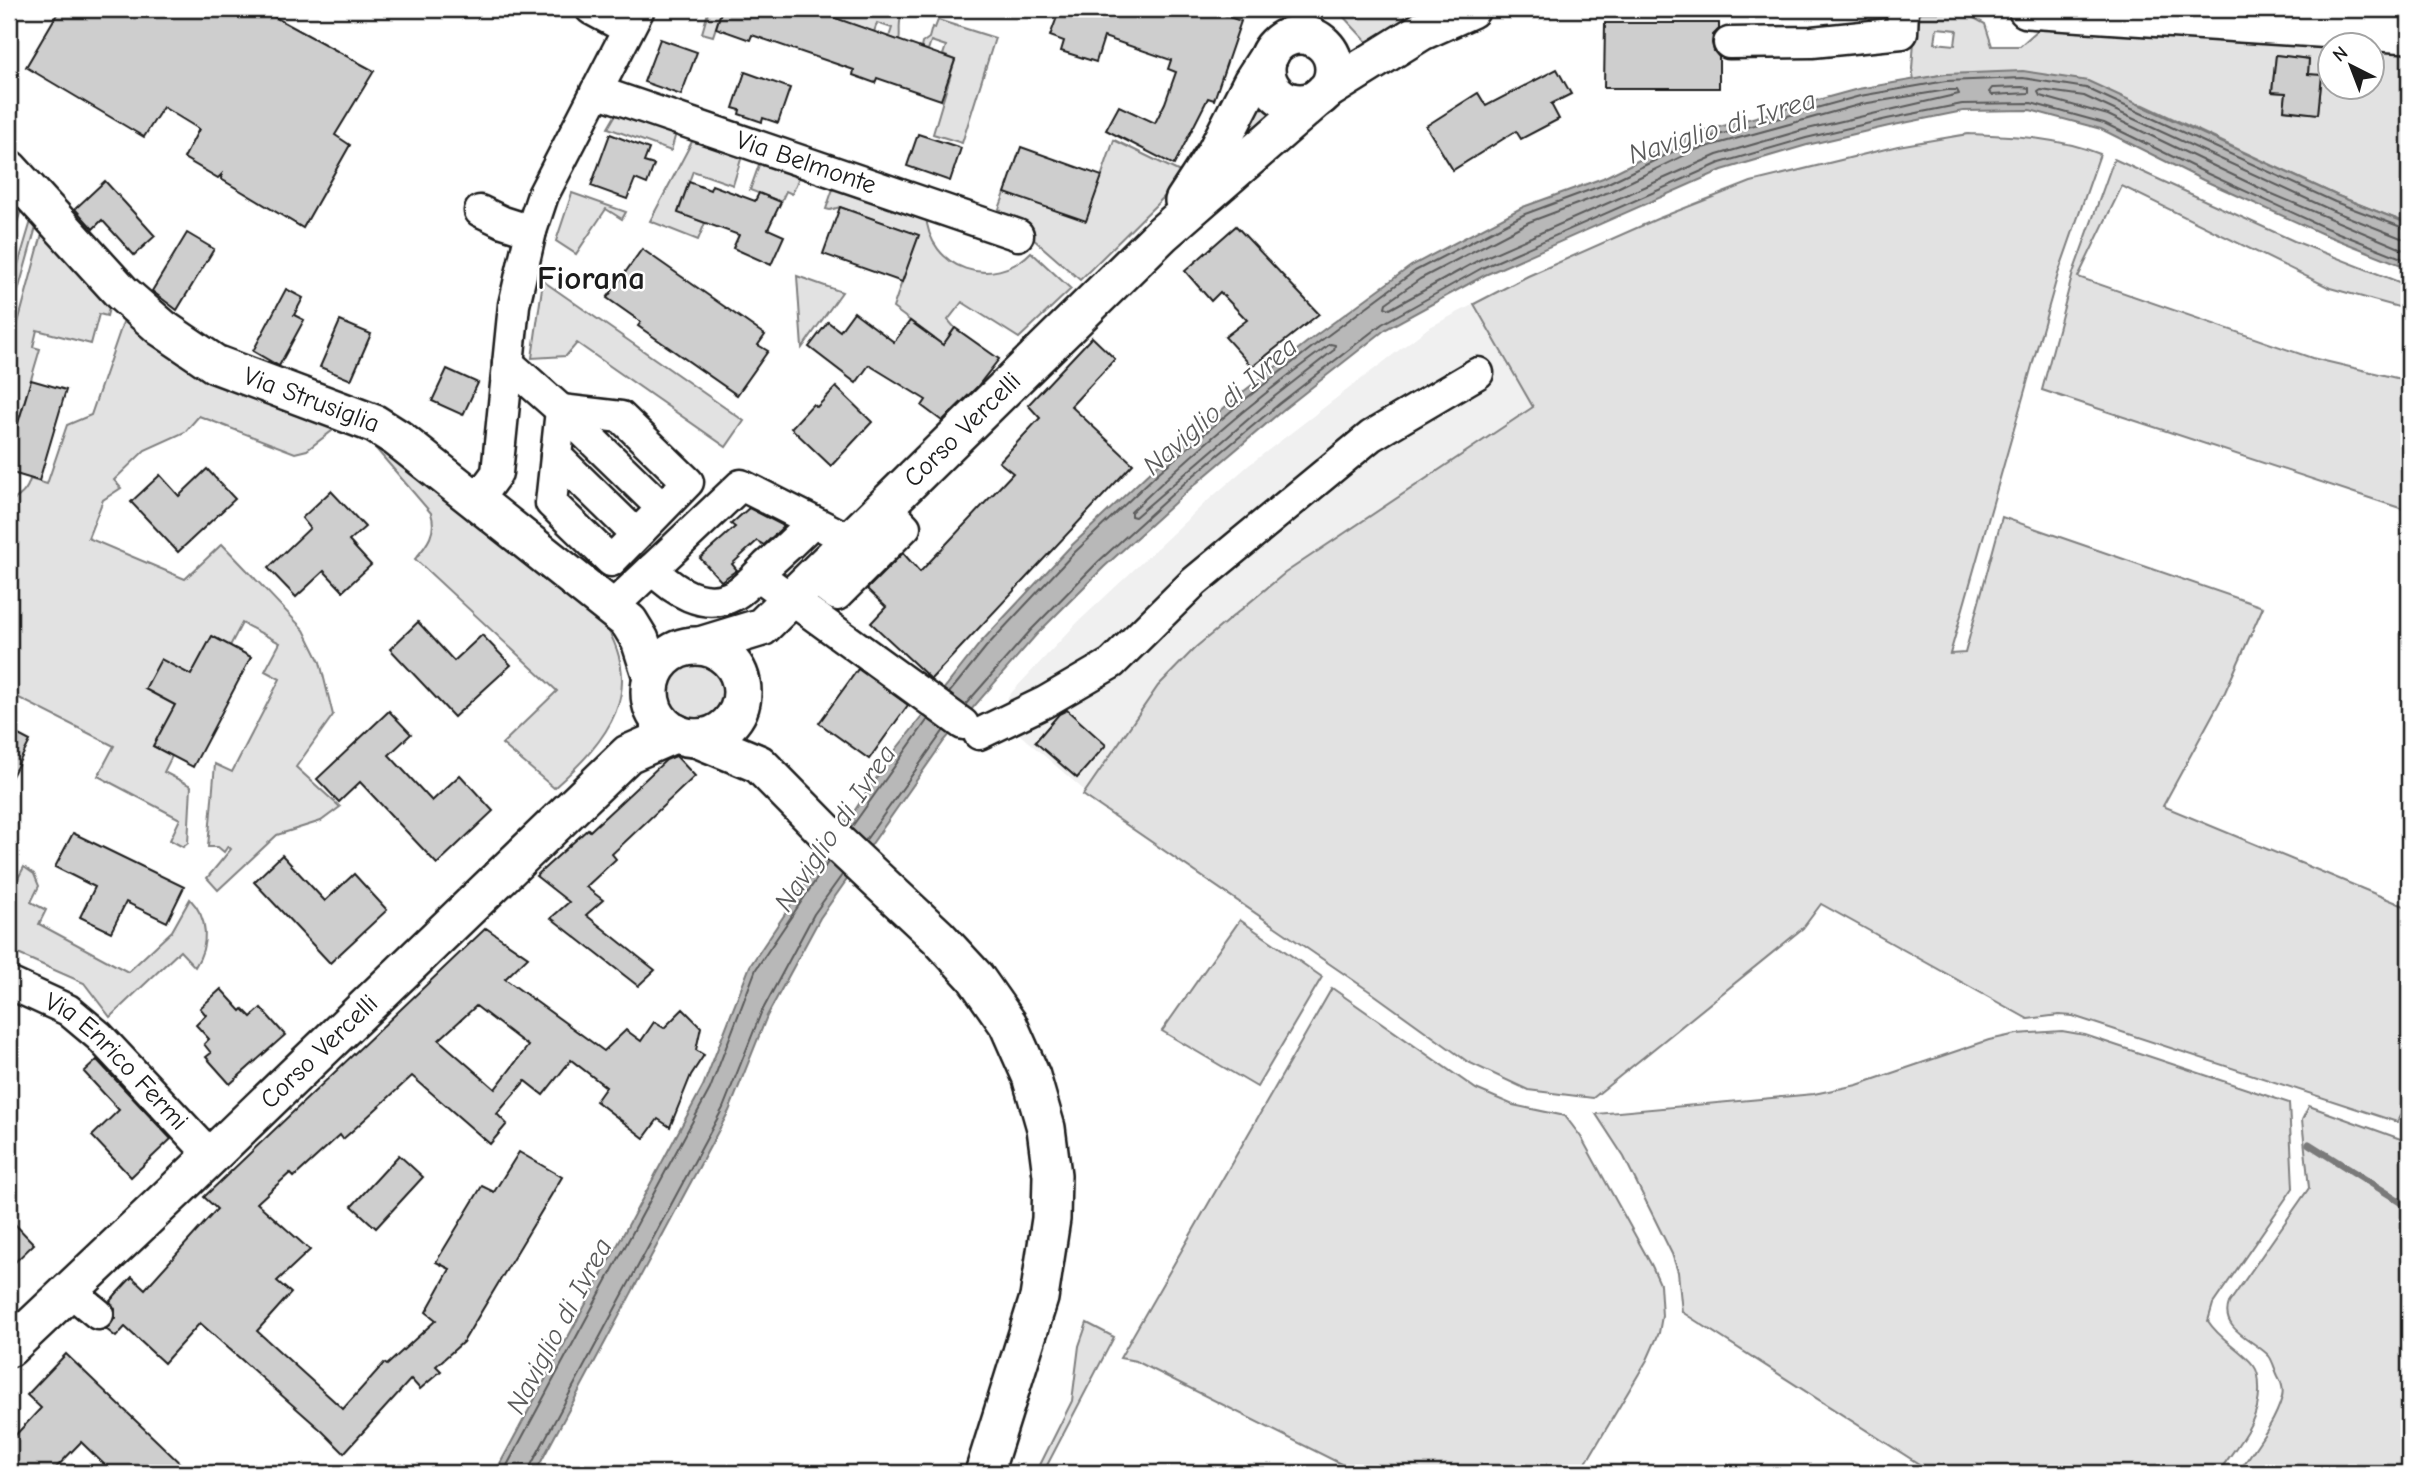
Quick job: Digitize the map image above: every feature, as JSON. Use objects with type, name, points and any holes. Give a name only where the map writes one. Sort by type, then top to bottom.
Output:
[{"type":"main road","name":"Corso Vercelli","points":[[1162,234],[1216,152],[1252,82],[1272,51],[1276,22],[1284,9]]},
{"type":"main road","name":"Corso Vercelli","points":[[696,645],[762,626],[1162,234],[1322,94],[1422,31],[1471,9]]},
{"type":"main road","points":[[2027,9],[2409,34]]},
{"type":"main road","points":[[1317,33],[1334,72],[1331,82],[1322,94],[1302,103],[1290,101],[1279,95],[1267,75],[1272,51],[1283,40],[1292,36],[1317,33],[1391,50]]},
{"type":"main road","name":"Via Strusiglia","points":[[9,169],[122,293],[162,328],[215,364],[375,424],[477,500],[621,615],[640,640],[651,683]]},
{"type":"main road","name":"Via Strusiglia","points":[[621,615],[696,645]]},
{"type":"main road","name":"Corso Vercelli","points":[[742,694],[762,626]]},
{"type":"main road","points":[[759,764],[742,694],[740,674],[727,656],[696,645],[676,650],[663,659],[651,683],[655,713],[664,725],[759,764],[825,832],[938,937],[975,977],[1008,1024],[1031,1076],[1046,1128],[1052,1175],[1051,1219],[1039,1298],[984,1473]]},
{"type":"main road","name":"Corso Vercelli","points":[[628,754],[651,683]]},
{"type":"main road","points":[[686,736],[707,737],[726,728],[735,718],[742,694]]},
{"type":"main road","name":"Corso Vercelli","points":[[9,1348],[628,754],[686,736]]},
{"type":"street","points":[[477,500],[497,473],[514,305],[531,231],[543,195],[634,19],[591,9]]},
{"type":"street","points":[[1729,43],[1812,42],[1902,33],[1903,9]]},
{"type":"street","name":"Via Belmonte","points":[[596,91],[1018,235]]},
{"type":"street","points":[[480,211],[531,231]]},
{"type":"street","points":[[508,362],[559,433],[655,514]]},
{"type":"street","points":[[801,588],[926,697],[971,729],[1045,702],[1112,663],[1194,582],[1371,436],[1478,373]]},
{"type":"street","points":[[559,433],[591,414],[621,417],[688,481],[655,514]]},
{"type":"street","points":[[591,414],[655,514]]},
{"type":"street","points":[[559,433],[655,514]]},
{"type":"street","points":[[621,615],[652,569],[741,485],[850,540]]},
{"type":"street","points":[[758,575],[837,595],[905,527],[885,506]]},
{"type":"street","points":[[652,569],[678,591],[694,598],[716,601],[734,595],[813,522]]},
{"type":"street","name":"Via Enrico Fermi","points":[[9,983],[68,1010],[99,1036],[211,1156]]},
{"type":"street","points":[[70,1291],[98,1314]]},
{"type":"shaded area","points":[[709,9],[722,9],[713,36],[702,33]]},
{"type":"shaded area","points":[[819,9],[842,9],[856,16],[869,9],[901,17],[899,41],[889,37],[892,28],[877,23],[874,32],[818,12]]},
{"type":"shaded area","points":[[1344,9],[1356,15],[1360,9],[1425,9],[1367,42],[1341,14]]},
{"type":"shaded area","points":[[2315,9],[2409,9],[2409,15]]},
{"type":"shaded area","points":[[1916,13],[1965,13],[1985,24],[1992,46],[2020,46],[2047,22],[2316,39],[2316,75],[2308,74],[2309,59],[2276,55],[2272,92],[2286,93],[2284,110],[2318,114],[2319,102],[2386,102],[2386,44],[2409,45],[2409,224],[2338,196],[2144,105],[1946,74],[1914,80],[1912,69]],"holes":[[[1937,28],[1957,30],[1955,45],[1935,43]]]},
{"type":"shaded area","points":[[938,20],[995,38],[962,143],[933,134],[955,60],[943,55],[946,46],[931,41],[928,50],[921,48]]},
{"type":"shaded area","points":[[1253,95],[1275,110],[1233,163]]},
{"type":"shaded area","points":[[619,109],[676,133],[671,151],[608,128]]},
{"type":"shaded area","points":[[696,134],[742,156],[733,185],[693,171],[678,212],[705,223],[698,240],[650,221]]},
{"type":"shaded area","points":[[1968,134],[2051,141],[2100,154],[2058,274],[1950,654],[1965,653],[2002,517],[2263,607],[2225,692],[2163,806],[2409,908],[2409,1097],[2397,1122],[2073,1016],[2028,1019],[1821,904],[1803,928],[1593,1098],[1528,1090],[1468,1062],[1083,795],[1158,686],[1196,647],[1285,573],[1533,407],[1474,304],[1528,276],[1657,219],[1751,182],[1898,146]]},
{"type":"shaded area","points":[[1114,140],[1182,173],[1171,190],[1080,280],[999,209],[1005,193],[1086,220]]},
{"type":"shaded area","points":[[2114,159],[2294,241],[2409,286],[2409,310],[2330,288],[2122,186],[2078,277],[2312,358],[2409,381],[2409,511],[2042,390],[2073,273]]},
{"type":"shaded area","points":[[760,162],[801,173],[792,194],[786,191],[781,202],[750,190]]},
{"type":"shaded area","points":[[835,183],[926,214],[930,233],[938,249],[950,261],[965,269],[982,272],[999,270],[1016,264],[1031,252],[1071,289],[1019,338],[962,302],[948,320],[955,328],[943,345],[893,308],[918,235],[840,207],[826,209]]},
{"type":"shaded area","points":[[572,193],[626,212],[622,219],[606,209],[576,254],[556,241]]},
{"type":"shaded area","points":[[9,204],[21,210],[9,249]]},
{"type":"shaded area","points":[[34,211],[40,213],[9,323],[9,295]]},
{"type":"shaded area","points":[[45,223],[112,296],[107,316],[99,314],[91,344],[37,330],[33,347],[40,349],[13,440],[9,439],[9,356]]},
{"type":"shaded area","points":[[797,276],[842,292],[802,348]]},
{"type":"shaded area","points":[[543,281],[744,421],[726,447],[577,343],[566,356],[532,358]]},
{"type":"shaded area","points":[[1474,304],[1533,407],[1525,414],[1285,573],[1196,647],[1158,686],[1085,791],[996,714],[1012,692],[1078,622],[1249,465],[1428,328]]},
{"type":"shaded area","points":[[129,305],[337,427],[307,450],[295,453],[199,416],[185,432],[145,450],[114,480],[121,488],[103,500],[88,538],[185,579],[222,544],[304,630],[320,662],[333,715],[296,767],[340,807],[321,821],[277,835],[218,890],[207,878],[231,849],[228,846],[224,852],[218,847],[208,847],[215,764],[232,772],[280,679],[265,671],[280,643],[242,623],[230,646],[212,636],[191,675],[145,689],[175,705],[153,746],[172,756],[164,772],[191,786],[188,843],[183,847],[170,840],[180,819],[98,776],[114,746],[9,693],[9,502],[22,493],[30,479],[47,484],[67,425],[91,415]]},
{"type":"shaded area","points":[[366,437],[602,620],[615,645],[622,669],[621,691],[615,712],[591,751],[554,788],[502,744],[557,691],[415,559],[430,538],[433,526],[431,513]]},
{"type":"shaded area","points":[[691,663],[703,663],[722,676],[727,693],[725,705],[714,718],[703,723],[691,723],[672,710],[667,699],[667,687],[680,668]]},
{"type":"shaded area","points":[[24,867],[34,874],[39,886],[31,902],[46,910],[39,924],[128,972],[172,931],[190,899],[204,924],[205,941],[200,959],[195,967],[180,951],[110,1017],[84,983],[9,950],[9,895]]},
{"type":"shaded area","points":[[1240,920],[1322,977],[1257,1087],[1162,1031]]},
{"type":"shaded area","points":[[1332,988],[1476,1089],[1513,1105],[1565,1116],[1581,1137],[1652,1266],[1660,1284],[1662,1316],[1659,1333],[1647,1360],[1580,1473],[1359,1473],[1136,1361],[1120,1358]]},
{"type":"shaded area","points":[[2062,1031],[2085,1035],[2289,1103],[2293,1188],[2213,1304],[2208,1321],[2218,1334],[2254,1366],[2259,1381],[2259,1399],[2252,1422],[2218,1473],[1933,1473],[1682,1312],[1678,1272],[1672,1254],[1624,1157],[1596,1114],[1814,1094],[1857,1085],[1989,1040],[2017,1034]]},
{"type":"shaded area","points":[[2309,1106],[2409,1142],[2409,1473],[2238,1473],[2274,1417],[2283,1389],[2272,1360],[2240,1334],[2229,1320],[2227,1312],[2229,1303],[2309,1188],[2302,1120]]},
{"type":"shaded area","points":[[1087,1323],[1114,1337],[1043,1473],[1036,1473],[1072,1401],[1079,1346]]},
{"type":"water","name":"Naviglio di Ivrea","points":[[2023,71],[2088,81],[2338,196],[2409,224],[2409,268],[2323,234],[2203,180],[2101,129],[2030,110],[1963,111],[1807,145],[1722,170],[1485,275],[1386,329],[1284,409],[1193,486],[1104,567],[1036,635],[944,741],[820,918],[767,1016],[729,1111],[535,1473],[495,1473],[703,1086],[750,966],[894,752],[981,642],[1069,548],[1154,468],[1239,395],[1411,266],[1523,207],[1603,178],[1690,135],[1858,89],[1946,74]]},
{"type":"building","points":[[60,9],[260,9],[374,71],[335,135],[350,145],[303,228],[221,179],[222,174],[218,178],[184,158],[199,129],[163,107],[144,137],[26,67]]},
{"type":"building","points":[[722,9],[819,9],[818,12],[955,60],[941,100],[877,78],[875,83],[853,75],[854,70],[752,35],[750,40],[716,28]]},
{"type":"building","points":[[1060,9],[1206,9],[1241,21],[1214,100],[1208,98],[1174,165],[1106,130],[1119,106],[1155,123],[1176,72],[1168,69],[1171,60],[1104,37],[1096,62],[1061,51],[1064,41],[1050,36]]},
{"type":"building","points":[[1605,23],[1719,23],[1712,43],[1719,57],[1719,88],[1604,88]]},
{"type":"building","points":[[660,39],[697,52],[681,95],[644,82]]},
{"type":"building","points":[[2276,55],[2309,59],[2308,74],[2316,75],[2318,114],[2284,110],[2286,93],[2272,92]]},
{"type":"building","points":[[1557,69],[1571,94],[1551,104],[1559,119],[1521,139],[1516,131],[1453,170],[1426,126],[1478,93],[1486,106]]},
{"type":"building","points":[[745,72],[790,88],[778,123],[763,118],[762,122],[739,114],[740,110],[733,108]]},
{"type":"building","points":[[610,134],[649,149],[644,162],[654,165],[647,184],[635,179],[627,199],[591,186]]},
{"type":"building","points":[[918,134],[961,148],[950,181],[907,166]]},
{"type":"building","points":[[1021,147],[1102,176],[1086,221],[1005,193]]},
{"type":"building","points":[[105,181],[155,236],[134,255],[102,220],[93,229],[75,209]]},
{"type":"building","points":[[689,182],[710,190],[712,185],[755,201],[759,193],[781,202],[768,229],[784,236],[771,265],[733,248],[739,235],[678,213]]},
{"type":"building","points":[[840,207],[919,235],[902,282],[823,254]]},
{"type":"building","points":[[1236,226],[1319,314],[1252,367],[1225,337],[1247,320],[1220,292],[1211,301],[1185,271]]},
{"type":"building","points":[[187,233],[214,249],[177,310],[152,291]]},
{"type":"building","points":[[642,249],[765,335],[758,345],[768,351],[737,395],[638,326],[641,322],[607,298]]},
{"type":"building","points":[[286,289],[303,298],[294,315],[304,320],[279,366],[253,351]]},
{"type":"building","points":[[854,312],[894,342],[910,321],[943,345],[955,328],[999,359],[977,387],[942,421],[922,406],[926,400],[869,365],[856,383],[809,347],[828,322],[840,331]]},
{"type":"building","points":[[340,321],[371,334],[351,380],[320,367]]},
{"type":"building","points":[[1092,337],[1115,359],[1071,406],[1133,464],[931,679],[871,623],[886,607],[867,589],[903,553],[920,572],[1013,473],[999,462],[1040,418],[1028,405]]},
{"type":"building","points":[[447,369],[478,383],[463,415],[432,401]]},
{"type":"building","points":[[31,380],[66,390],[39,481],[9,472],[9,439],[13,440]]},
{"type":"building","points":[[836,387],[872,422],[831,466],[791,428],[813,404],[817,407]]},
{"type":"building","points":[[207,469],[235,499],[178,552],[131,502],[160,475],[179,496]]},
{"type":"building","points":[[331,491],[365,527],[349,541],[371,565],[343,591],[324,571],[296,597],[268,568],[310,528],[302,518]]},
{"type":"building","points":[[749,508],[784,526],[764,545],[757,541],[732,564],[737,570],[721,581],[700,558],[735,527],[731,524]]},
{"type":"building","points":[[418,622],[454,661],[482,635],[511,665],[454,717],[390,649]]},
{"type":"building","points":[[212,636],[251,657],[193,767],[153,746],[175,705],[145,689],[161,659],[191,675]]},
{"type":"building","points":[[858,669],[908,705],[869,759],[819,723]]},
{"type":"building","points":[[1067,710],[1106,745],[1077,778],[1035,742],[1059,714]]},
{"type":"building","points":[[389,711],[411,734],[389,755],[432,801],[460,775],[493,811],[437,864],[360,782],[339,802],[317,779]]},
{"type":"building","points":[[9,730],[30,741],[9,782]]},
{"type":"building","points":[[676,756],[695,776],[612,854],[616,859],[586,887],[603,900],[586,915],[655,970],[638,986],[551,918],[569,902],[536,876],[588,829],[590,831],[666,760]]},
{"type":"building","points":[[73,833],[184,887],[167,922],[126,902],[111,932],[80,917],[95,887],[55,867]]},
{"type":"building","points":[[282,855],[325,901],[354,874],[387,910],[330,963],[254,882]]},
{"type":"building","points":[[486,928],[528,957],[505,979],[604,1051],[626,1030],[641,1041],[654,1022],[664,1028],[683,1009],[701,1027],[696,1050],[704,1055],[691,1075],[670,1127],[658,1119],[644,1138],[596,1101],[606,1087],[571,1060],[543,1095],[525,1081],[497,1114],[507,1124],[490,1144],[412,1076],[343,1139],[340,1135],[294,1177],[290,1173],[257,1203],[310,1250],[277,1281],[291,1293],[257,1331],[343,1409],[384,1363],[387,1365],[436,1320],[426,1312],[450,1269],[436,1262],[482,1186],[494,1192],[519,1152],[562,1177],[463,1342],[436,1366],[441,1371],[420,1389],[411,1379],[344,1453],[200,1323],[164,1363],[125,1327],[116,1337],[106,1329],[115,1318],[115,1309],[110,1301],[117,1293],[132,1277],[145,1289],[217,1209],[204,1197]],"holes":[[[476,1006],[528,1046],[495,1089],[439,1040]]]},
{"type":"building","points":[[221,989],[241,1011],[243,1009],[251,1017],[261,1008],[285,1035],[230,1084],[206,1057],[211,1053],[204,1044],[209,1039],[196,1025],[206,1015],[200,1008]]},
{"type":"building","points":[[97,1060],[171,1139],[131,1177],[92,1136],[119,1110],[84,1072]]},
{"type":"building","points":[[399,1155],[423,1177],[376,1228],[352,1206]]},
{"type":"building","points":[[9,1218],[34,1244],[9,1268]]},
{"type":"building","points":[[66,1354],[190,1473],[113,1473],[81,1442],[51,1473],[9,1473],[9,1442],[41,1408],[27,1395]]},
{"type":"waterway","points":[[2309,1144],[2409,1207]]},
{"type":"district","name":"Fiorana","points":[[591,278]]}]
